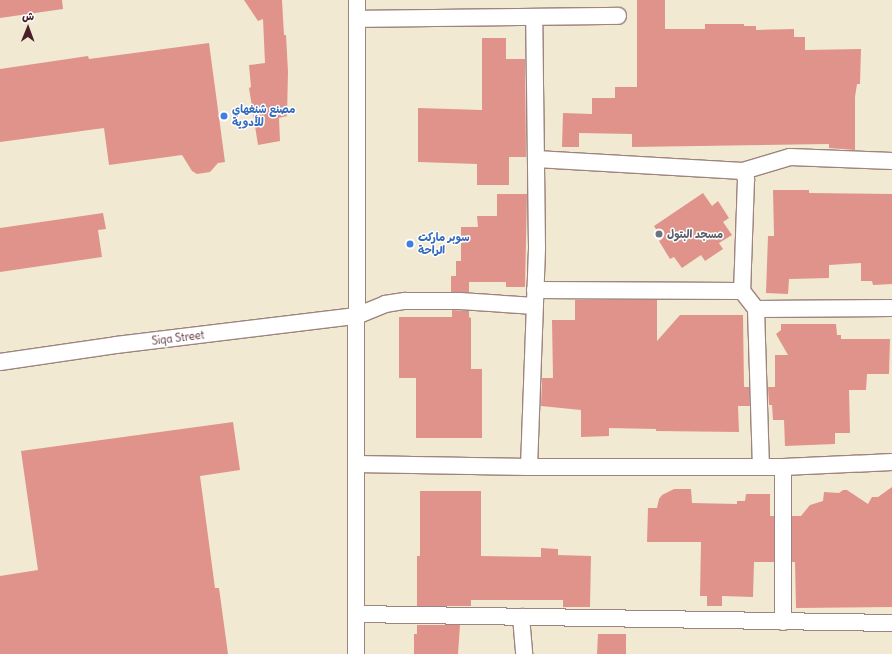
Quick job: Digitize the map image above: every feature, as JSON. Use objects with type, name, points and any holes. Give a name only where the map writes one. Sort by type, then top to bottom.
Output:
[{"type":"street","points":[[355,654],[357,0]]},
{"type":"street","points":[[357,19],[618,16]]},
{"type":"street","points":[[529,467],[535,306],[536,159],[534,17]]},
{"type":"street","points":[[536,159],[743,171],[790,157],[892,161]]},
{"type":"street","points":[[743,171],[746,179],[742,291],[756,309],[761,466]]},
{"type":"street","points":[[535,290],[742,291]]},
{"type":"street","name":"Siqa Street","points":[[0,362],[116,345],[356,316],[385,304],[405,301],[460,301],[535,306]]},
{"type":"street","points":[[756,309],[892,308]]},
{"type":"street","points":[[356,464],[529,467],[783,467],[892,462]]},
{"type":"street","points":[[783,467],[783,622]]},
{"type":"street","points":[[356,614],[892,623]]},
{"type":"street","points":[[521,617],[524,654]]},
{"type":"building","points":[[0,0],[62,0],[63,9],[0,18]]},
{"type":"building","points":[[244,0],[282,0],[284,35],[286,35],[288,72],[287,116],[279,118],[280,141],[258,145],[249,88],[251,87],[249,65],[265,63],[263,19],[258,21]]},
{"type":"building","points":[[637,0],[665,0],[665,29],[705,29],[705,24],[744,24],[744,26],[756,26],[756,30],[794,29],[794,37],[805,37],[805,50],[861,49],[860,84],[857,84],[855,97],[855,150],[829,148],[829,144],[632,147],[632,134],[579,133],[579,147],[562,147],[563,113],[592,114],[592,98],[615,98],[615,87],[637,87]]},
{"type":"building","points":[[482,38],[506,38],[506,59],[525,59],[526,157],[509,157],[509,185],[477,185],[477,164],[418,162],[418,108],[482,110]]},
{"type":"building","points":[[209,43],[225,162],[218,163],[210,172],[197,174],[192,171],[182,155],[109,165],[104,128],[0,142],[0,69],[88,56],[89,59]]},
{"type":"building","points":[[773,190],[809,190],[809,193],[892,194],[892,284],[873,285],[872,281],[861,281],[861,263],[829,265],[829,278],[789,279],[788,294],[766,293],[768,236],[774,236]]},
{"type":"building","name":"مسجد البتول","points":[[703,193],[712,206],[718,201],[729,218],[723,222],[732,235],[719,243],[723,249],[705,261],[701,255],[682,268],[674,257],[670,259],[659,241],[662,239],[654,226]]},
{"type":"building","points":[[497,194],[527,194],[525,287],[506,287],[506,282],[469,282],[469,292],[451,292],[451,276],[456,276],[456,261],[461,261],[461,227],[478,227],[477,216],[497,216]]},
{"type":"building","points":[[103,213],[106,229],[98,230],[102,257],[0,272],[0,228]]},
{"type":"building","points":[[575,300],[657,300],[657,341],[680,315],[743,315],[744,387],[749,387],[750,406],[738,406],[739,432],[656,431],[656,429],[609,428],[609,436],[581,437],[581,410],[541,406],[542,378],[553,378],[552,320],[575,320]]},
{"type":"building","points":[[452,310],[469,311],[469,317],[471,318],[471,369],[482,369],[482,438],[416,438],[416,378],[399,378],[399,317],[452,317]]},
{"type":"building","points":[[781,324],[836,324],[837,335],[841,335],[841,339],[890,339],[889,374],[867,374],[866,390],[849,390],[850,433],[835,433],[835,444],[785,446],[784,420],[773,420],[772,405],[769,405],[768,387],[775,387],[775,355],[788,355],[776,334],[781,330]]},
{"type":"building","points":[[233,422],[240,470],[200,476],[215,588],[219,588],[228,654],[0,654],[0,576],[38,570],[21,451]]},
{"type":"building","points":[[892,487],[892,607],[796,608],[795,562],[792,562],[792,516],[801,516],[810,505],[823,501],[824,492],[839,493],[843,490],[847,490],[868,504],[872,497],[878,497]]},
{"type":"building","points":[[674,489],[691,489],[692,503],[737,504],[737,501],[745,501],[746,494],[770,494],[770,516],[774,516],[774,562],[754,562],[753,597],[722,596],[722,606],[707,606],[707,596],[700,596],[701,542],[647,542],[648,508],[657,508],[659,499],[662,495]]},
{"type":"building","points":[[420,491],[481,491],[481,556],[541,557],[541,548],[558,549],[558,555],[591,556],[590,607],[563,607],[563,600],[471,600],[471,606],[417,606],[417,556],[420,556]]},
{"type":"building","points":[[417,625],[460,625],[458,654],[414,654],[414,634],[417,634]]},
{"type":"building","points":[[598,634],[626,634],[626,654],[597,654]]},
{"type":"place","name":"مصنع شنغهاي للأدوية","points":[[224,116]]},
{"type":"place","name":"مسجد البتول","points":[[659,234]]},
{"type":"place","name":"سوبر ماركت الراحة","points":[[410,244]]}]
